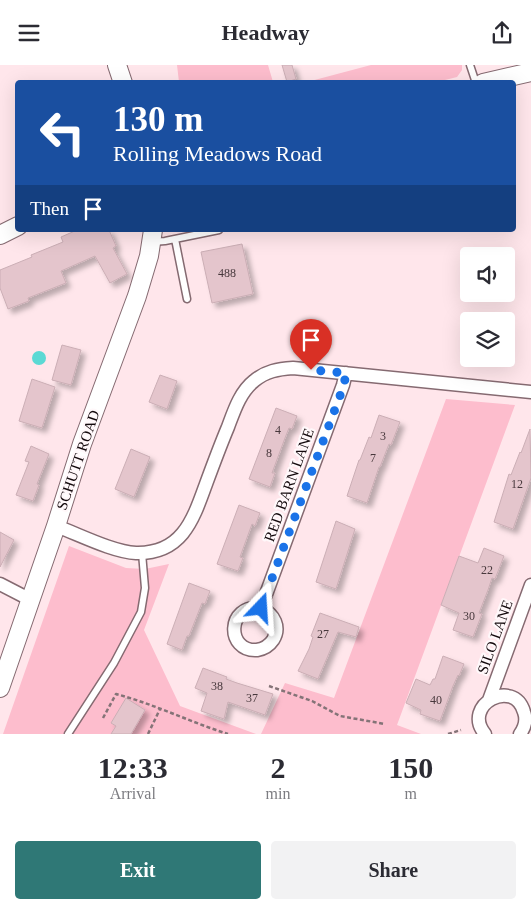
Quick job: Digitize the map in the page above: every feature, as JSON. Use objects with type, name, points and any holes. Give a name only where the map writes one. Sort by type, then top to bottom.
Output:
[{"type":"street","points":[[117,65],[122,80]]},
{"type":"street","points":[[496,80],[531,72]]},
{"type":"street","points":[[0,235],[15,228]]},
{"type":"street","name":"SCHUTT ROAD","points":[[0,689],[80,451],[137,296],[152,236]]},
{"type":"street","points":[[56,526],[116,549],[134,553],[151,551],[169,545],[191,523],[232,414],[242,395],[255,380],[271,371],[293,368],[531,392]]},
{"type":"street","name":"RED BARN LANE","points":[[261,608],[344,385],[346,373]]},
{"type":"street","points":[[0,584],[31,600]]},
{"type":"street","name":"SILO LANE","points":[[485,734],[480,725],[480,711],[489,700],[531,585]]},
{"type":"street","name":"SILO LANE","points":[[489,700],[502,696],[514,699],[520,703],[524,709],[526,721],[520,734]]},
{"type":"lane","points":[[470,65],[475,80]]},
{"type":"lane","points":[[152,236],[175,239],[209,232]]},
{"type":"lane","points":[[175,239],[187,299]]},
{"type":"lane","points":[[68,734],[114,663],[141,612],[146,588],[142,553]]},
{"type":"path","points":[[269,686],[312,701],[340,716],[386,724]]},
{"type":"path","points":[[103,718],[116,694],[228,734]]},
{"type":"path","points":[[148,734],[160,709]]},
{"type":"path","points":[[448,734],[461,729]]},
{"type":"shaded area","points":[[177,65],[268,65],[272,80],[179,80]]},
{"type":"shaded area","points":[[371,65],[462,65],[462,70],[457,77],[445,80],[315,80]]},
{"type":"shaded area","points":[[446,399],[515,405],[397,725],[421,734],[261,734],[285,683],[334,698]]},
{"type":"shaded area","points":[[69,546],[126,568],[145,569],[169,564],[144,630],[180,706],[256,734],[3,734]]},
{"type":"water","points":[[39,351],[44,353],[46,358],[44,363],[39,365],[34,363],[32,358],[34,353]]},
{"type":"building","points":[[282,65],[292,65],[296,79],[286,80]]},
{"type":"building","points":[[72,232],[110,232],[116,246],[113,248],[127,274],[110,283],[95,256],[61,271],[66,283],[28,298],[29,301],[8,309],[0,288],[0,270],[63,242],[61,237]]},
{"type":"building","points":[[242,244],[253,294],[212,303],[201,252]]},
{"type":"building","points":[[62,345],[81,350],[71,385],[52,380]]},
{"type":"building","points":[[160,375],[177,381],[167,409],[149,402]]},
{"type":"building","points":[[32,379],[55,387],[42,428],[19,421]]},
{"type":"building","points":[[276,408],[297,416],[292,429],[289,428],[285,438],[272,473],[275,473],[270,487],[249,479]]},
{"type":"building","points":[[379,415],[400,422],[391,445],[389,444],[379,467],[367,503],[347,496],[359,460],[369,437],[371,438]]},
{"type":"building","points":[[530,429],[531,478],[513,529],[494,522],[509,474],[511,475]]},
{"type":"building","points":[[31,446],[49,454],[37,484],[39,485],[33,501],[16,495],[29,462],[25,461]]},
{"type":"building","points":[[131,449],[150,457],[134,497],[115,489]]},
{"type":"building","points":[[239,505],[260,513],[255,526],[252,524],[240,557],[243,558],[238,571],[217,564]]},
{"type":"building","points":[[336,521],[355,529],[336,589],[316,582]]},
{"type":"building","points":[[0,532],[14,540],[0,567]]},
{"type":"building","points":[[484,548],[504,556],[495,579],[492,578],[479,613],[482,614],[473,637],[453,630],[459,613],[441,605],[459,556],[478,563]]},
{"type":"building","points":[[189,583],[210,591],[205,604],[202,603],[182,650],[167,644]]},
{"type":"building","points":[[320,613],[359,627],[356,637],[338,632],[318,679],[298,671],[309,649],[313,637],[311,636]]},
{"type":"building","points":[[443,656],[464,664],[453,686],[440,721],[420,714],[421,710],[406,703],[416,679],[430,685],[433,679],[435,679]]},
{"type":"building","points":[[203,668],[227,677],[226,679],[273,694],[265,715],[228,702],[224,719],[201,711],[207,693],[195,688]]},
{"type":"building","points":[[126,698],[145,710],[131,734],[111,734],[116,726],[111,723]]},
{"type":"route","points":[[261,608],[344,385],[346,373],[311,370]]}]
